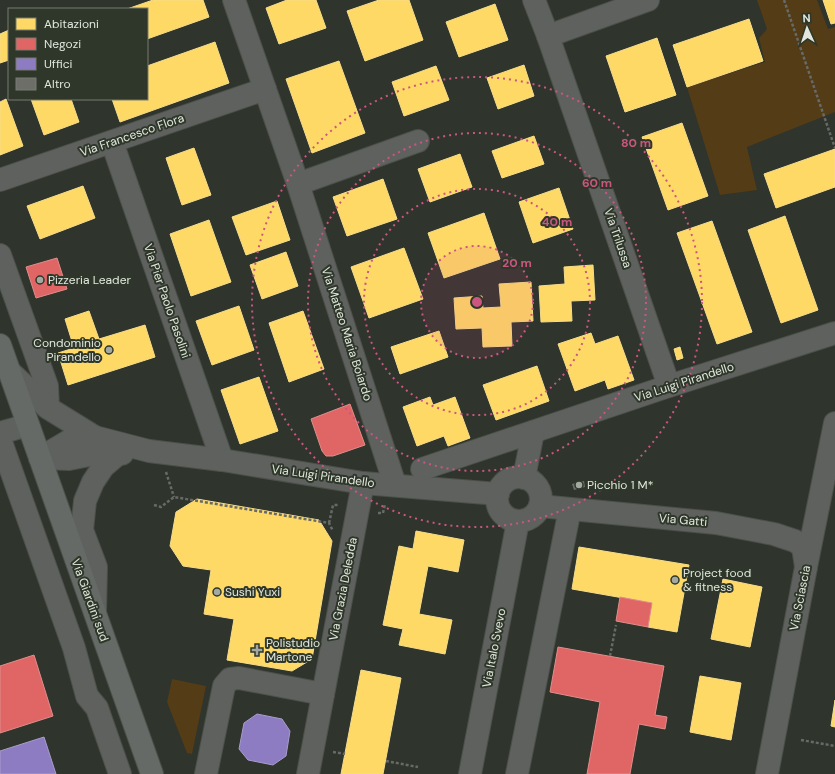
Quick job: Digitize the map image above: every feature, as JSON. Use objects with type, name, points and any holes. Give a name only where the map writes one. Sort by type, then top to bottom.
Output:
[{"type":"main road","name":"Via Giardini sud","points":[[0,345],[152,774]]},
{"type":"street","name":"Via Matteo Maria Boiardo","points":[[234,0],[298,184],[395,485]]},
{"type":"street","name":"Via Trilussa","points":[[534,0],[548,36],[669,386]]},
{"type":"street","points":[[548,36],[648,0]]},
{"type":"street","name":"Via Francesco Flora","points":[[0,180],[265,89]]},
{"type":"street","points":[[298,184],[418,141]]},
{"type":"street","name":"Via Pier Paolo Pasolini","points":[[112,142],[222,460]]},
{"type":"street","points":[[0,255],[47,386],[48,408]]},
{"type":"street","name":"Via Luigi Pirandello","points":[[422,470],[669,386],[834,337]]},
{"type":"street","name":"Via Luigi Pirandello","points":[[9,371],[48,408],[95,438]]},
{"type":"street","name":"Via Sciascia","points":[[767,774],[835,423]]},
{"type":"street","points":[[0,433],[28,425]]},
{"type":"street","points":[[524,478],[533,432]]},
{"type":"street","name":"Via Luigi Pirandello","points":[[40,458],[72,439],[95,438],[149,451],[222,460],[363,483],[498,494]]},
{"type":"street","points":[[0,439],[74,648],[87,696],[97,708],[120,774]]},
{"type":"street","name":"Via Luigi Pirandello","points":[[40,458],[69,459],[99,453],[117,455],[149,451]]},
{"type":"street","points":[[95,613],[96,567],[82,530],[85,501],[93,482],[103,467],[117,455]]},
{"type":"street","points":[[517,477],[524,478],[529,480],[538,488],[540,494],[540,506],[534,515],[529,519],[518,521],[512,520],[502,513],[498,507],[498,494],[500,488],[510,479],[517,477]]},
{"type":"street","name":"Via Grazia Deledda","points":[[308,774],[363,483]]},
{"type":"street","name":"Via Gatti","points":[[540,506],[716,523],[774,534],[795,541],[803,548],[806,567]]},
{"type":"street","points":[[517,774],[570,509]]},
{"type":"street","name":"Via Italo Svevo","points":[[470,774],[518,521]]},
{"type":"street","points":[[206,774],[224,686],[230,679],[238,678],[323,694]]},
{"type":"street","points":[[97,708],[126,700]]},
{"type":"path","points":[[784,0],[835,148]]},
{"type":"path","points":[[166,472],[174,497]]},
{"type":"path","points":[[154,505],[161,507],[174,497],[329,524],[333,531]]},
{"type":"path","points":[[610,656],[616,626]]},
{"type":"path","points":[[801,740],[835,746]]},
{"type":"path","points":[[386,761],[418,767]]},
{"type":"shaded area","points":[[757,0],[817,0],[828,29],[835,27],[835,112],[747,147],[757,190],[720,195],[687,87],[765,62],[759,38],[767,29]]},
{"type":"shaded area","points":[[172,679],[206,686],[192,754],[187,753],[167,702]]},
{"type":"building: Abitazioni","points":[[153,0],[203,0],[209,17],[148,39],[148,8],[130,8]]},
{"type":"building: Abitazioni","points":[[287,0],[316,0],[326,28],[279,44],[266,8]]},
{"type":"building: Abitazioni","points":[[379,0],[409,0],[423,40],[365,61],[347,11]]},
{"type":"building: Abitazioni","points":[[823,0],[835,0],[835,23],[831,24]]},
{"type":"building: Abitazioni","points":[[495,4],[508,40],[459,57],[446,22]]},
{"type":"building: Abitazioni","points":[[749,19],[763,61],[687,87],[673,45]]},
{"type":"building: Abitazioni","points":[[8,30],[8,60],[0,63],[0,34]]},
{"type":"building: Abitazioni","points":[[657,38],[676,95],[625,112],[606,56]]},
{"type":"building: Abitazioni","points":[[215,42],[229,83],[120,122],[112,100],[148,100],[148,66]]},
{"type":"building: Abitazioni","points":[[339,61],[365,133],[312,153],[286,79]]},
{"type":"building: Abitazioni","points":[[524,65],[534,96],[498,109],[487,78]]},
{"type":"building: Abitazioni","points":[[436,66],[449,100],[404,116],[392,82]]},
{"type":"building: Abitazioni","points":[[6,99],[23,146],[0,155],[0,102]]},
{"type":"building: Abitazioni","points":[[31,100],[71,100],[79,122],[44,135]]},
{"type":"building: Abitazioni","points":[[682,123],[708,196],[668,210],[642,137]]},
{"type":"building: Abitazioni","points":[[534,136],[544,164],[502,178],[492,151]]},
{"type":"building: Abitazioni","points":[[194,148],[211,195],[182,205],[166,158]]},
{"type":"building: Abitazioni","points":[[835,149],[835,187],[776,208],[764,174]]},
{"type":"building: Abitazioni","points":[[460,154],[472,187],[430,202],[418,169]]},
{"type":"building: Abitazioni","points":[[383,179],[397,219],[347,236],[333,197]]},
{"type":"building: Abitazioni","points":[[83,186],[95,218],[40,239],[27,206]]},
{"type":"building: Abitazioni","points":[[559,188],[573,229],[533,243],[519,202]]},
{"type":"building: Abitazioni","points":[[277,201],[290,240],[246,255],[232,217]]},
{"type":"building: Abitazioni","points":[[484,213],[500,259],[444,278],[428,233]]},
{"type":"building: Abitazioni","points":[[785,216],[818,310],[781,323],[748,230]]},
{"type":"building: Abitazioni","points":[[209,220],[231,282],[191,296],[170,234]]},
{"type":"building: Abitazioni","points":[[712,221],[752,332],[717,344],[677,233]]},
{"type":"building: Abitazioni","points":[[404,248],[423,299],[369,318],[351,267]]},
{"type":"building: Abitazioni","points":[[286,252],[298,286],[262,299],[250,265]]},
{"type":"building: Abitazioni","points":[[593,265],[595,300],[571,301],[572,321],[541,322],[539,286],[565,284],[564,267]]},
{"type":"building: Abitazioni","points":[[531,282],[533,321],[511,322],[512,346],[483,347],[482,328],[456,329],[454,298],[482,296],[483,308],[501,307],[499,284]]},
{"type":"building: Abitazioni","points":[[239,306],[254,350],[212,365],[196,321]]},
{"type":"building: Abitazioni","name":"Condominio Pirandello","points":[[89,311],[99,339],[145,325],[155,357],[68,385],[58,353],[74,348],[65,319]]},
{"type":"building: Abitazioni","points":[[303,311],[324,369],[289,382],[269,323]]},
{"type":"building: Abitazioni","points":[[439,331],[448,357],[400,374],[391,347]]},
{"type":"building: Abitazioni","points":[[591,333],[595,344],[618,336],[634,380],[608,389],[605,380],[575,391],[558,344]]},
{"type":"building: Abitazioni","points":[[680,347],[683,358],[677,360],[674,349]]},
{"type":"building: Abitazioni","points":[[537,366],[549,401],[496,420],[483,385]]},
{"type":"building: Abitazioni","points":[[259,377],[278,431],[240,444],[221,390]]},
{"type":"building: Abitazioni","points":[[430,397],[433,405],[455,397],[470,438],[448,446],[444,436],[417,446],[403,407]]},
{"type":"building: Abitazioni","points":[[197,499],[319,520],[332,541],[312,659],[292,671],[227,660],[234,619],[204,614],[211,570],[183,566],[170,546],[176,512]]},
{"type":"building: Abitazioni","points":[[416,531],[464,540],[458,572],[428,566],[419,614],[452,620],[445,654],[399,645],[403,629],[383,625],[399,546],[413,549]]},
{"type":"building: Abitazioni","points":[[579,547],[689,565],[677,632],[648,627],[652,603],[572,589]]},
{"type":"building: Abitazioni","points":[[723,579],[762,587],[750,647],[711,639]]},
{"type":"building: Abitazioni","points":[[361,670],[401,678],[383,774],[341,774]]},
{"type":"building: Abitazioni","points":[[700,676],[741,683],[731,740],[690,732]]},
{"type":"building: Abitazioni","points":[[835,700],[835,727],[831,726]]},
{"type":"building: Negozi","points":[[57,258],[67,289],[36,298],[26,267]]},
{"type":"building: Negozi","points":[[350,404],[365,445],[333,456],[326,456],[322,451],[311,419]]},
{"type":"building: Negozi","points":[[620,597],[652,603],[648,627],[616,621]]},
{"type":"building: Negozi","points":[[558,647],[664,666],[655,715],[667,717],[665,729],[639,724],[630,774],[587,774],[600,702],[550,692]]},
{"type":"building: Negozi","points":[[34,655],[53,716],[0,733],[0,666]]},
{"type":"building: Uffici","points":[[257,714],[282,719],[290,731],[286,756],[273,765],[248,760],[239,749],[244,723]]},
{"type":"building: Uffici","points":[[44,737],[56,774],[0,774],[0,751]]},
{"type":"building: Altro","name":"Picchio 1 M*","points":[[584,481],[585,487],[574,490],[572,484]]},
{"type":"place","name":"Pizzeria Leader","points":[[40,280]]},
{"type":"place","name":"Condominio Pirandello","points":[[109,350]]},
{"type":"place","name":"Picchio 1 M*","points":[[579,485]]},
{"type":"place","name":"Project food & fitness","points":[[675,580]]},
{"type":"place","name":"Sushi Yuxi","points":[[217,592]]},
{"type":"place","name":"Polistudio Martone","points":[[257,650]]}]
